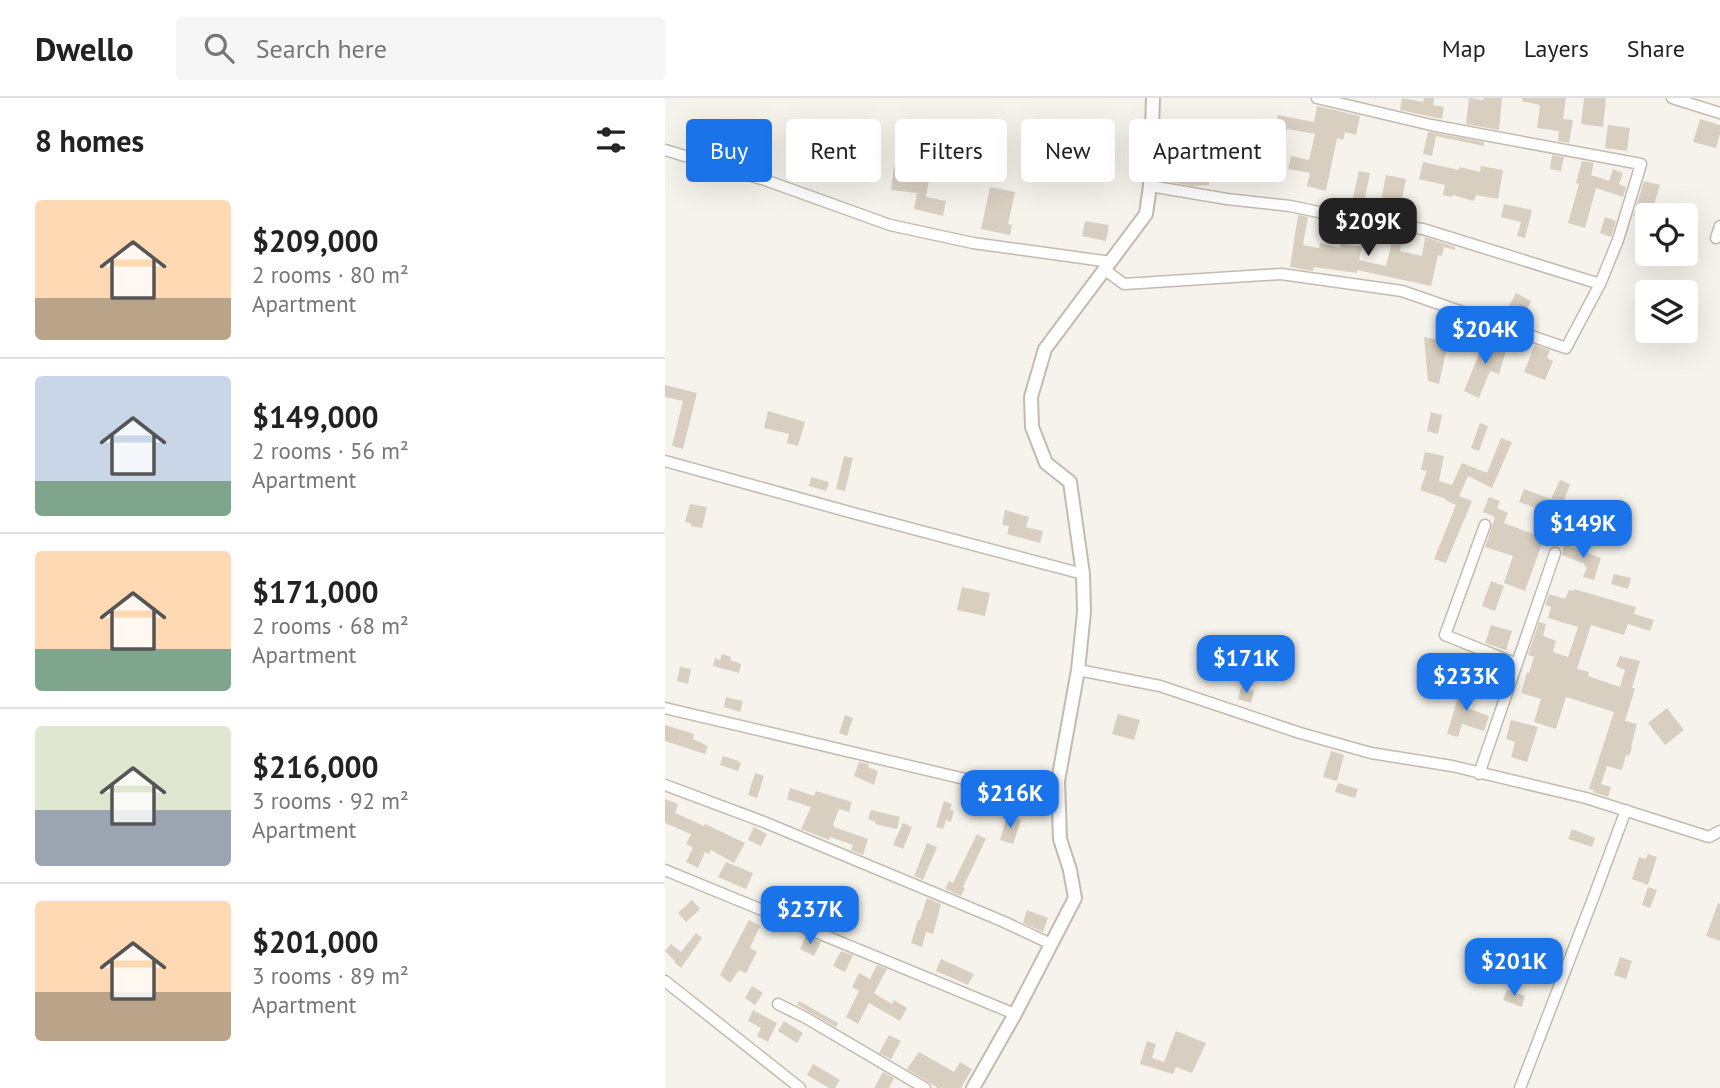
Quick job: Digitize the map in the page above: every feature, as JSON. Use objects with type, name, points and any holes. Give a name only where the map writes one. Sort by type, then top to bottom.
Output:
[{"type":"street","points":[[973,1088],[1075,898],[1060,839],[1058,781],[1078,670],[1084,611],[1083,574],[1070,482],[1046,463],[1032,427],[1031,397],[1045,349],[1146,215],[1150,186],[1153,98]]},
{"type":"street","points":[[665,150],[765,180],[890,225],[973,243],[1108,266],[1125,284],[1281,274],[1402,291],[1566,348],[1600,284],[1618,240],[1641,164],[1431,125],[1317,98]]},
{"type":"street","points":[[1672,98],[1720,113]]},
{"type":"street","points":[[1150,186],[1423,229],[1600,284]]},
{"type":"street","points":[[1716,239],[1720,226]]},
{"type":"street","points":[[665,461],[1083,574]]},
{"type":"street","points":[[1485,525],[1445,635],[1517,664]]},
{"type":"street","points":[[1479,774],[1555,554]]},
{"type":"street","points":[[1078,670],[1160,687],[1300,733],[1371,753],[1452,766],[1586,798],[1709,837],[1720,831]]},
{"type":"street","points":[[665,708],[1058,801]]},
{"type":"street","points":[[665,785],[764,822],[1051,944]]},
{"type":"street","points":[[1520,1088],[1626,810]]},
{"type":"street","points":[[665,870],[1015,1014]]},
{"type":"street","points":[[665,981],[800,1088]]},
{"type":"street","points":[[778,1004],[925,1088]]},
{"type":"building","points":[[1402,98],[1423,102],[1424,98],[1434,98],[1433,105],[1444,107],[1442,119],[1400,110]]},
{"type":"building","points":[[1469,98],[1502,98],[1499,130],[1466,124]]},
{"type":"building","points":[[1522,98],[1566,98],[1563,119],[1573,120],[1569,143],[1558,141],[1559,131],[1537,128],[1540,105],[1522,101]]},
{"type":"building","points":[[1584,98],[1606,98],[1603,127],[1581,124]]},
{"type":"building","points":[[1317,106],[1360,116],[1356,135],[1345,132],[1343,140],[1337,138],[1326,191],[1307,186],[1310,173],[1288,169],[1291,156],[1309,160],[1315,134],[1287,129],[1286,134],[1286,119],[1277,119],[1278,115],[1314,122]]},
{"type":"building","points":[[1700,119],[1720,125],[1716,148],[1693,142]]},
{"type":"building","points":[[1608,125],[1630,128],[1627,151],[1605,148]]},
{"type":"building","points":[[1428,132],[1484,142],[1484,146],[1436,136],[1432,156],[1423,154]]},
{"type":"building","points":[[1552,155],[1564,157],[1561,171],[1550,169]]},
{"type":"building","points":[[1582,161],[1594,163],[1591,175],[1609,181],[1613,169],[1623,173],[1619,184],[1626,187],[1623,197],[1596,188],[1585,228],[1568,223],[1579,184],[1576,183]]},
{"type":"building","points":[[1423,162],[1459,170],[1459,167],[1480,172],[1481,166],[1503,170],[1498,199],[1476,195],[1474,201],[1443,195],[1445,185],[1419,179]]},
{"type":"building","points":[[894,167],[895,182],[928,182],[926,197],[946,201],[943,216],[914,209],[917,193],[891,190]]},
{"type":"building","points":[[1359,171],[1370,173],[1362,213],[1350,211]]},
{"type":"building","points":[[1386,175],[1406,179],[1398,218],[1378,216]]},
{"type":"building","points":[[1644,181],[1660,185],[1655,203],[1637,203]]},
{"type":"building","points":[[1170,182],[1209,182],[1209,185],[1193,186]]},
{"type":"building","points":[[990,187],[1015,192],[1008,224],[1012,225],[1010,235],[981,229]]},
{"type":"building","points":[[1504,204],[1532,210],[1525,238],[1517,236],[1521,222],[1501,217]]},
{"type":"building","points":[[1298,215],[1308,217],[1303,245],[1319,248],[1320,243],[1340,248],[1341,243],[1362,247],[1359,260],[1386,266],[1394,233],[1404,234],[1400,251],[1422,256],[1425,237],[1455,247],[1455,250],[1444,247],[1442,256],[1438,255],[1431,286],[1357,270],[1357,273],[1314,267],[1313,271],[1290,267]]},
{"type":"building","points":[[1605,217],[1616,221],[1611,237],[1600,233]]},
{"type":"building","points":[[1085,221],[1109,225],[1106,241],[1082,236]]},
{"type":"building","points":[[1516,293],[1531,301],[1521,322],[1505,314]]},
{"type":"building","points":[[1455,317],[1468,322],[1464,340],[1451,337]]},
{"type":"building","points":[[1487,334],[1497,338],[1494,347],[1506,351],[1499,374],[1490,371],[1479,398],[1464,391]]},
{"type":"building","points":[[1424,337],[1448,342],[1439,384],[1428,381]]},
{"type":"building","points":[[1535,345],[1550,350],[1547,358],[1553,361],[1545,380],[1524,372]]},
{"type":"building","points":[[665,385],[697,393],[683,449],[672,446],[683,401],[665,397]]},
{"type":"building","points":[[768,411],[805,422],[798,446],[787,443],[789,434],[764,428]]},
{"type":"building","points":[[1431,412],[1442,415],[1438,434],[1427,431]]},
{"type":"building","points":[[1480,423],[1488,426],[1479,451],[1471,448]]},
{"type":"building","points":[[1501,438],[1512,442],[1492,488],[1468,476],[1459,496],[1472,501],[1446,563],[1434,559],[1456,505],[1420,490],[1427,471],[1421,470],[1425,452],[1444,456],[1439,481],[1452,485],[1462,463],[1487,473]]},
{"type":"building","points":[[844,456],[853,458],[845,491],[836,489]]},
{"type":"building","points":[[811,477],[829,482],[826,491],[809,486]]},
{"type":"building","points":[[1560,480],[1570,484],[1557,519],[1519,502],[1524,489],[1551,499]]},
{"type":"building","points":[[1489,497],[1500,501],[1497,508],[1508,513],[1504,523],[1544,538],[1525,591],[1504,583],[1513,556],[1485,547],[1495,517],[1483,512]]},
{"type":"building","points":[[690,504],[707,507],[702,528],[685,522]]},
{"type":"building","points":[[1005,510],[1029,517],[1026,527],[1043,531],[1040,543],[1007,534],[1009,526],[1002,525]]},
{"type":"building","points":[[1564,544],[1601,558],[1594,580],[1583,577],[1587,567],[1585,564],[1562,555]]},
{"type":"building","points":[[1614,574],[1631,578],[1628,589],[1611,584]]},
{"type":"building","points":[[1491,581],[1504,586],[1495,611],[1482,606]]},
{"type":"building","points":[[962,587],[990,593],[985,616],[957,610]]},
{"type":"building","points":[[1574,589],[1636,607],[1634,614],[1654,620],[1650,631],[1628,624],[1624,635],[1591,625],[1577,669],[1589,672],[1588,676],[1620,687],[1625,670],[1616,666],[1620,656],[1640,661],[1625,721],[1637,724],[1632,748],[1629,756],[1626,755],[1622,770],[1607,766],[1601,784],[1611,787],[1608,797],[1589,789],[1614,712],[1566,697],[1556,729],[1534,722],[1541,699],[1521,693],[1534,657],[1528,655],[1539,622],[1546,624],[1543,636],[1556,641],[1553,652],[1568,657],[1578,627],[1548,618],[1551,607],[1545,605],[1549,594],[1565,599],[1569,590]]},
{"type":"building","points":[[1491,625],[1512,631],[1506,650],[1485,643]]},
{"type":"building","points":[[722,654],[741,664],[739,673],[713,666],[715,658],[720,660]]},
{"type":"building","points":[[1442,657],[1459,663],[1454,678],[1437,672]]},
{"type":"building","points":[[680,667],[691,669],[688,684],[677,681]]},
{"type":"building","points":[[1463,681],[1474,684],[1467,708],[1489,716],[1484,731],[1462,724],[1458,737],[1447,734]]},
{"type":"building","points":[[1241,687],[1254,691],[1251,703],[1238,699]]},
{"type":"building","points":[[726,697],[743,701],[740,712],[724,707]]},
{"type":"building","points":[[1667,708],[1684,730],[1665,745],[1648,723]]},
{"type":"building","points":[[1118,714],[1140,720],[1134,740],[1112,734]]},
{"type":"building","points":[[845,715],[853,718],[847,736],[839,733]]},
{"type":"building","points":[[1511,720],[1538,727],[1527,762],[1511,757],[1515,742],[1506,739]]},
{"type":"building","points":[[665,725],[694,734],[693,739],[708,746],[705,754],[665,741]]},
{"type":"building","points":[[1331,751],[1344,755],[1337,781],[1323,777]]},
{"type":"building","points":[[723,756],[741,763],[738,771],[720,765]]},
{"type":"building","points":[[859,762],[869,764],[868,767],[878,771],[874,785],[854,776]]},
{"type":"building","points":[[755,773],[764,776],[757,798],[748,795]]},
{"type":"building","points":[[1338,783],[1358,789],[1355,798],[1335,792]]},
{"type":"building","points":[[790,788],[814,796],[816,791],[852,802],[849,812],[839,809],[833,825],[868,839],[863,855],[851,850],[853,845],[830,837],[829,840],[801,829],[811,807],[787,799]]},
{"type":"building","points":[[665,799],[678,804],[675,813],[745,843],[734,863],[711,850],[709,854],[705,852],[698,868],[686,862],[693,848],[686,844],[691,834],[665,823]]},
{"type":"building","points":[[944,801],[952,804],[950,809],[954,811],[951,822],[946,820],[943,829],[936,827]]},
{"type":"building","points":[[871,810],[900,817],[897,829],[875,824],[876,822],[868,819]]},
{"type":"building","points":[[1007,816],[1021,820],[1013,844],[1000,840]]},
{"type":"building","points":[[903,823],[912,827],[903,849],[893,845]]},
{"type":"building","points":[[754,827],[767,834],[761,846],[748,840]]},
{"type":"building","points":[[1572,829],[1595,838],[1592,847],[1568,839]]},
{"type":"building","points":[[977,834],[986,839],[961,896],[945,889],[949,881],[953,883]]},
{"type":"building","points":[[927,843],[937,847],[923,880],[914,876]]},
{"type":"building","points":[[1648,854],[1657,857],[1648,885],[1632,879],[1639,857],[1646,859]]},
{"type":"building","points":[[726,862],[753,873],[746,889],[718,877]]},
{"type":"building","points":[[1648,887],[1657,890],[1650,908],[1642,905]]},
{"type":"building","points":[[927,898],[941,904],[933,934],[926,932],[922,947],[911,943]]},
{"type":"building","points":[[692,900],[700,909],[686,922],[678,913]]},
{"type":"building","points":[[1718,903],[1720,904],[1720,941],[1706,936]]},
{"type":"building","points":[[1027,910],[1048,918],[1043,932],[1023,923]]},
{"type":"building","points":[[749,920],[760,926],[750,948],[757,952],[746,973],[739,970],[730,983],[720,975]]},
{"type":"building","points":[[696,933],[702,938],[681,968],[665,951],[671,944],[681,952]]},
{"type":"building","points":[[806,936],[821,942],[814,956],[800,949]]},
{"type":"building","points":[[841,951],[853,955],[845,972],[833,966]]},
{"type":"building","points":[[1620,957],[1632,961],[1626,979],[1614,975]]},
{"type":"building","points":[[941,959],[974,974],[968,985],[936,971]]},
{"type":"building","points":[[877,965],[887,969],[874,993],[892,1004],[894,1000],[907,1008],[900,1021],[869,1003],[858,1024],[846,1017],[859,991],[852,987],[859,973],[870,979]]},
{"type":"building","points":[[752,986],[763,993],[755,1005],[745,998]]},
{"type":"building","points":[[1507,990],[1525,996],[1522,1007],[1503,1000]]},
{"type":"building","points":[[799,1001],[838,1023],[836,1027],[797,1005]]},
{"type":"building","points":[[753,1010],[777,1023],[768,1042],[757,1036],[761,1028],[748,1021]]},
{"type":"building","points":[[784,1021],[803,1033],[797,1043],[778,1031]]},
{"type":"building","points":[[1176,1031],[1206,1043],[1192,1073],[1176,1067],[1173,1074],[1140,1064],[1147,1041],[1156,1044],[1152,1058],[1164,1062]]},
{"type":"building","points":[[889,1035],[901,1041],[891,1059],[879,1053]]},
{"type":"building","points":[[919,1052],[954,1072],[960,1062],[972,1069],[961,1088],[938,1088],[907,1069]]},
{"type":"building","points":[[813,1064],[840,1080],[835,1088],[829,1088],[807,1075]]},
{"type":"building","points":[[883,1072],[894,1078],[889,1088],[874,1088]]}]
